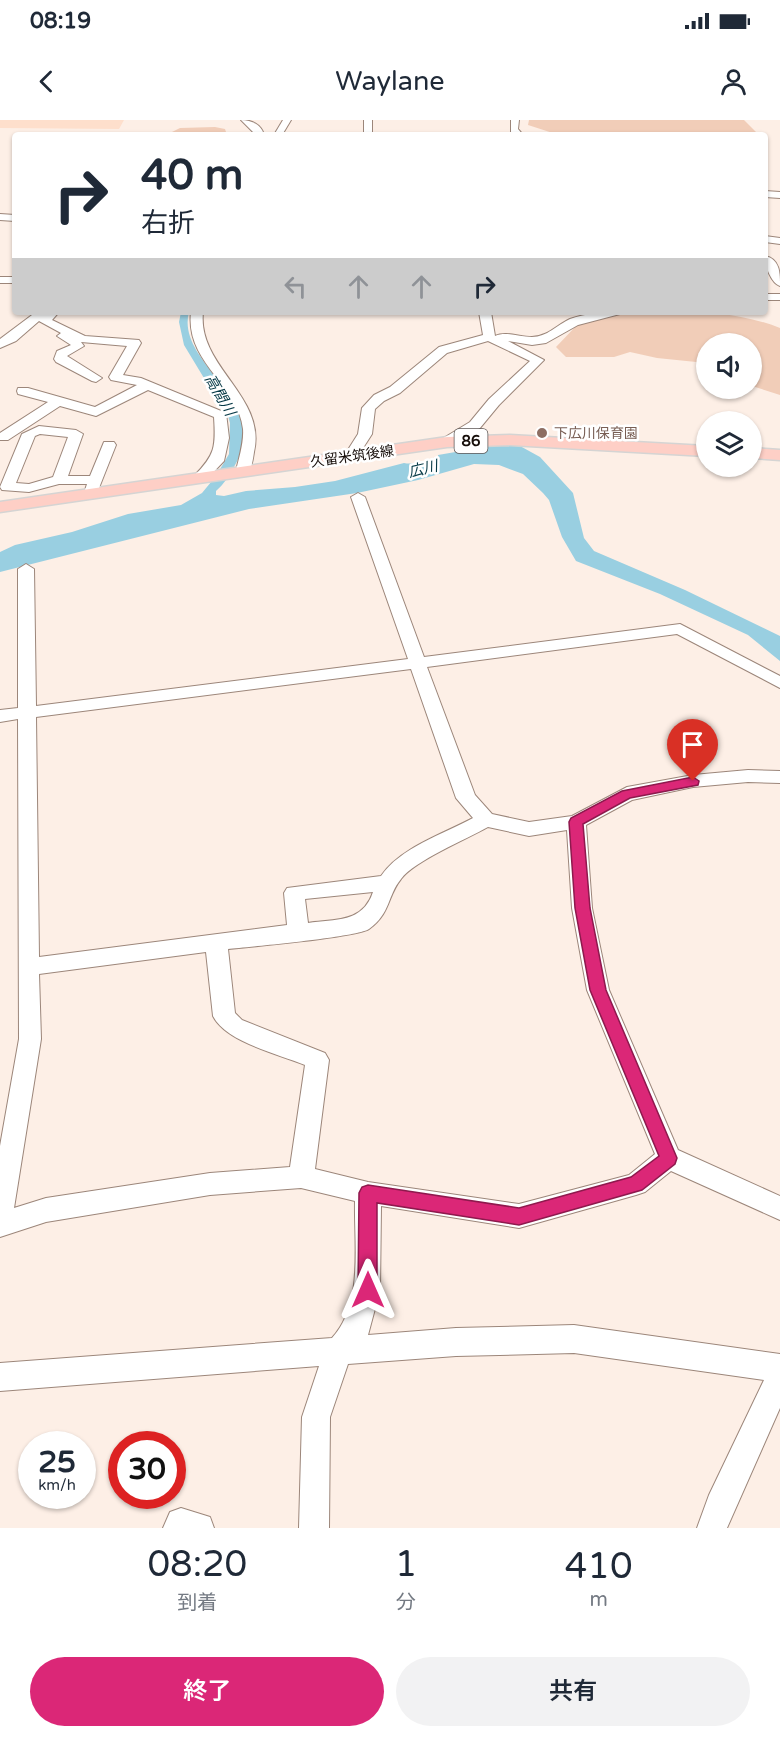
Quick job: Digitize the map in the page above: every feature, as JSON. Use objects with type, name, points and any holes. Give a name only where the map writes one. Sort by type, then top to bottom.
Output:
[{"type":"main road","name":"久留米筑後線","points":[[0,507],[93,487],[204,478],[447,442],[510,440],[696,450]]},
{"type":"main road","points":[[762,454],[780,455]]},
{"type":"street","points":[[245,120],[260,132]]},
{"type":"street","points":[[768,260],[780,283]]},
{"type":"street","points":[[0,344],[12,338],[40,315]]},
{"type":"street","points":[[50,315],[45,321],[78,338],[135,344],[115,377],[147,385],[221,416],[222,438],[217,461],[204,478]]},
{"type":"street","points":[[196,315],[194,322],[202,350],[240,401],[248,423],[250,445],[240,472]]},
{"type":"street","points":[[486,315],[491,337]]},
{"type":"street","points":[[351,456],[365,435],[369,408],[379,398],[395,390],[443,350],[472,340],[491,337],[538,341],[546,339],[574,322],[603,315]]},
{"type":"street","points":[[33,322],[75,342],[78,346],[61,354],[60,359],[96,378]]},
{"type":"street","points":[[447,442],[475,425],[494,402],[538,360],[491,337]]},
{"type":"street","points":[[23,391],[96,412],[147,385]]},
{"type":"street","points":[[3,436],[59,401]]},
{"type":"street","points":[[59,480],[76,434],[39,430],[29,434],[7,487],[29,488],[59,480],[93,487],[109,445]]},
{"type":"street","points":[[358,497],[466,798],[486,820],[529,829],[576,822],[627,794],[693,781],[748,776],[780,777]]},
{"type":"street","points":[[0,1219],[30,1039],[26,569]]},
{"type":"street","points":[[0,716],[681,629],[780,683]]},
{"type":"street","points":[[28,967],[360,924],[379,906],[387,883],[395,871],[419,855],[486,820]]},
{"type":"street","points":[[576,822],[582,908],[598,990],[669,1158],[780,1208]]},
{"type":"street","points":[[298,931],[294,893],[387,883]]},
{"type":"street","points":[[216,941],[224,1016],[234,1027],[316,1060],[300,1177]]},
{"type":"street","points":[[0,1225],[46,1210],[210,1184],[300,1177],[368,1193],[519,1216],[636,1184],[669,1158]]},
{"type":"street","points":[[314,1528],[316,1417],[338,1352],[355,1333],[368,1290],[368,1193]]},
{"type":"street","points":[[0,1377],[456,1342],[574,1339],[780,1368]]},
{"type":"street","points":[[712,1528],[780,1376]]},
{"type":"street","points":[[178,1528],[181,1523],[199,1528]]},
{"type":"shaded area","points":[[0,120],[124,120],[119,129],[0,128]]},
{"type":"shaded area","points":[[529,120],[744,120],[756,132],[550,132],[528,125]]},
{"type":"shaded area","points":[[215,127],[225,129],[226,132],[172,132],[180,128]]},
{"type":"shaded area","points":[[615,315],[729,315],[742,317],[780,328],[780,395],[762,389],[762,333],[696,333],[696,362],[657,358],[630,352],[614,357],[566,357],[556,347],[578,324]]},
{"type":"water","points":[[180,315],[189,315],[188,331],[195,349],[233,401],[241,421],[243,442],[235,465],[227,479],[216,491],[216,495],[224,496],[246,491],[335,481],[404,463],[430,460],[438,458],[438,455],[473,449],[478,446],[520,446],[540,457],[573,493],[584,538],[594,551],[685,590],[780,636],[780,661],[748,635],[660,594],[576,561],[562,537],[549,500],[523,474],[499,465],[474,464],[418,480],[357,493],[249,509],[0,572],[0,552],[15,545],[72,532],[128,514],[181,505],[202,493],[216,476],[229,454],[230,423],[227,412],[184,345],[179,322]]},
{"type":"place","name":"下広川保育園","points":[[542,433]]},
{"type":"route","points":[[368,1290],[368,1193],[519,1216],[636,1184],[669,1158],[598,990],[582,908],[576,822],[627,794],[693,781]]},
{"type":"water label","name":"高間川","points":[[220,395]]},
{"type":"water label","name":"広川","points":[[423,469]]}]
